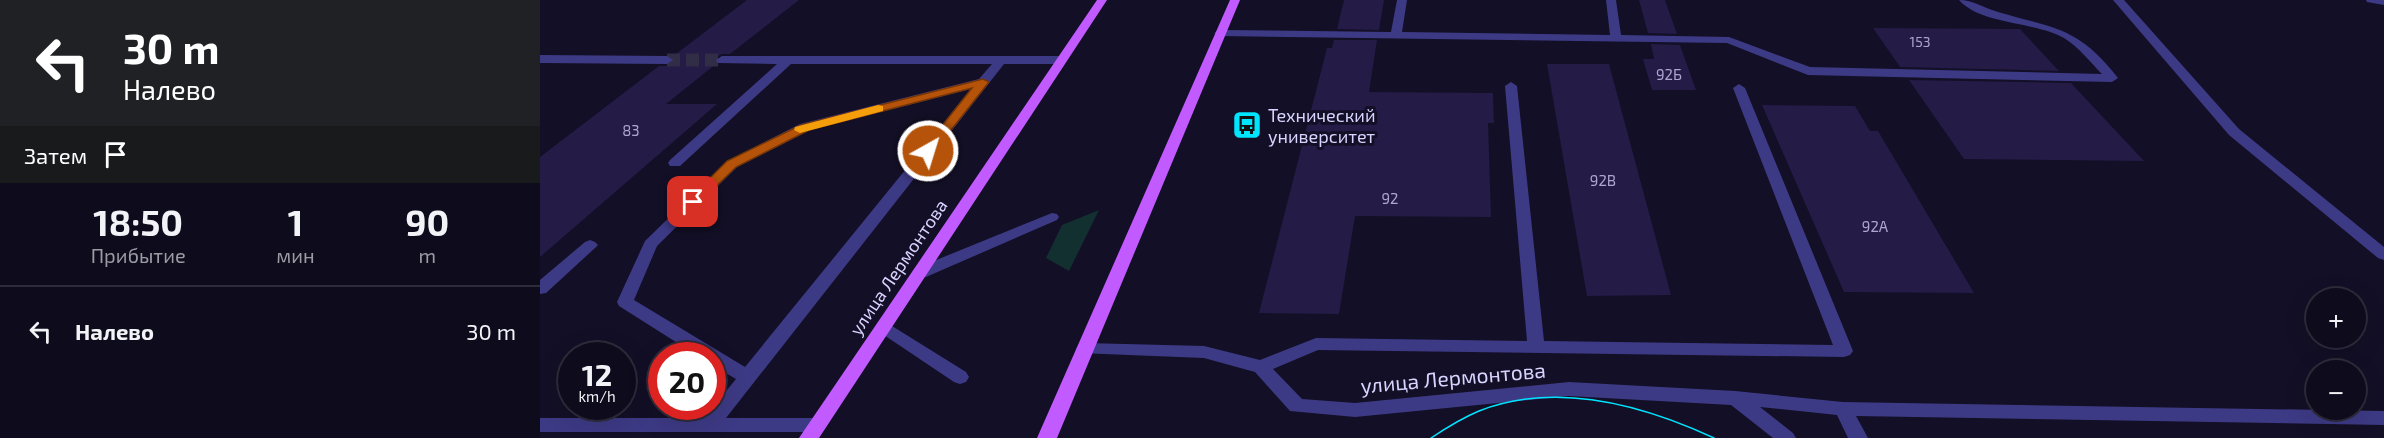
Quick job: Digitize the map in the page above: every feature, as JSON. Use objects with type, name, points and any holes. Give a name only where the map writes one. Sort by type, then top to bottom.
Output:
[{"type":"main road","name":"улица Лермонтова","points":[[813,432],[1102,0]]},
{"type":"main road","points":[[1047,438],[1235,0]]},
{"type":"street","points":[[1396,36],[1402,0]]},
{"type":"street","points":[[1611,0],[1616,38]]},
{"type":"street","points":[[1220,33],[1729,40],[1808,71],[2112,78],[2069,37],[2021,20],[1970,7],[1964,0]]},
{"type":"street","points":[[2118,0],[2234,132],[2384,255]]},
{"type":"street","points":[[2372,0],[2384,2]]},
{"type":"street","points":[[540,59],[667,60]]},
{"type":"street","points":[[722,60],[1061,60]]},
{"type":"street","points":[[675,163],[788,60]]},
{"type":"street","points":[[709,425],[1000,60]]},
{"type":"street","points":[[689,342],[625,302],[650,244],[732,164],[805,127],[983,82]]},
{"type":"street","points":[[1511,86],[1536,348]]},
{"type":"street","points":[[1085,349],[1204,352],[1261,367],[1316,344],[1844,351],[1739,88]]},
{"type":"street","points":[[920,273],[1052,217]]},
{"type":"street","points":[[540,289],[590,245]]},
{"type":"street","points":[[884,327],[960,377]]},
{"type":"street","points":[[726,364],[747,377]]},
{"type":"street","name":"улица Лермонтова","points":[[1261,367],[1297,406],[1355,410],[1569,389],[1735,398],[1843,409],[2384,418]]},
{"type":"street","points":[[1735,398],[1786,438]]},
{"type":"street","points":[[1843,409],[1858,438]]},
{"type":"street","points":[[548,429],[709,425],[813,432]]},
{"type":"green space","points":[[1099,210],[1069,271],[1046,258],[1062,225]]},
{"type":"building","points":[[747,0],[799,0],[730,54],[722,54],[715,58],[716,64],[666,104],[717,104],[540,257],[540,157],[659,66],[667,66],[674,62],[675,59],[672,57]]},
{"type":"building","points":[[1344,0],[1384,0],[1379,30],[1337,29]]},
{"type":"building","points":[[1639,0],[1665,0],[1677,34],[1648,33]]},
{"type":"building","points":[[1873,28],[2020,29],[2059,71],[1900,67]]},
{"type":"building","points":[[1334,40],[1377,40],[1369,92],[1493,93],[1494,123],[1488,123],[1491,217],[1355,216],[1339,314],[1259,313],[1327,48],[1332,48]]},
{"type":"building","points":[[1651,44],[1680,45],[1696,90],[1652,90],[1643,59],[1654,59]]},
{"type":"building","points":[[1547,64],[1609,64],[1671,295],[1587,296]]},
{"type":"building","points":[[1909,80],[2071,83],[2144,161],[1964,159]]},
{"type":"building","points":[[1762,105],[1855,106],[1870,131],[1878,131],[1974,293],[1844,292]]},
{"type":"tunnel","points":[[667,60],[722,60]]},
{"type":"tram line","points":[[1431,438],[1479,411],[1508,402],[1538,398],[1599,401],[1629,407],[1687,426],[1714,438]]},
{"type":"slow traffic","points":[[800,130],[878,108]]},
{"type":"place","name":"Технический университет","points":[[1247,125]]},
{"type":"route","points":[[693,202],[732,164],[805,127],[983,82],[928,151]]}]
